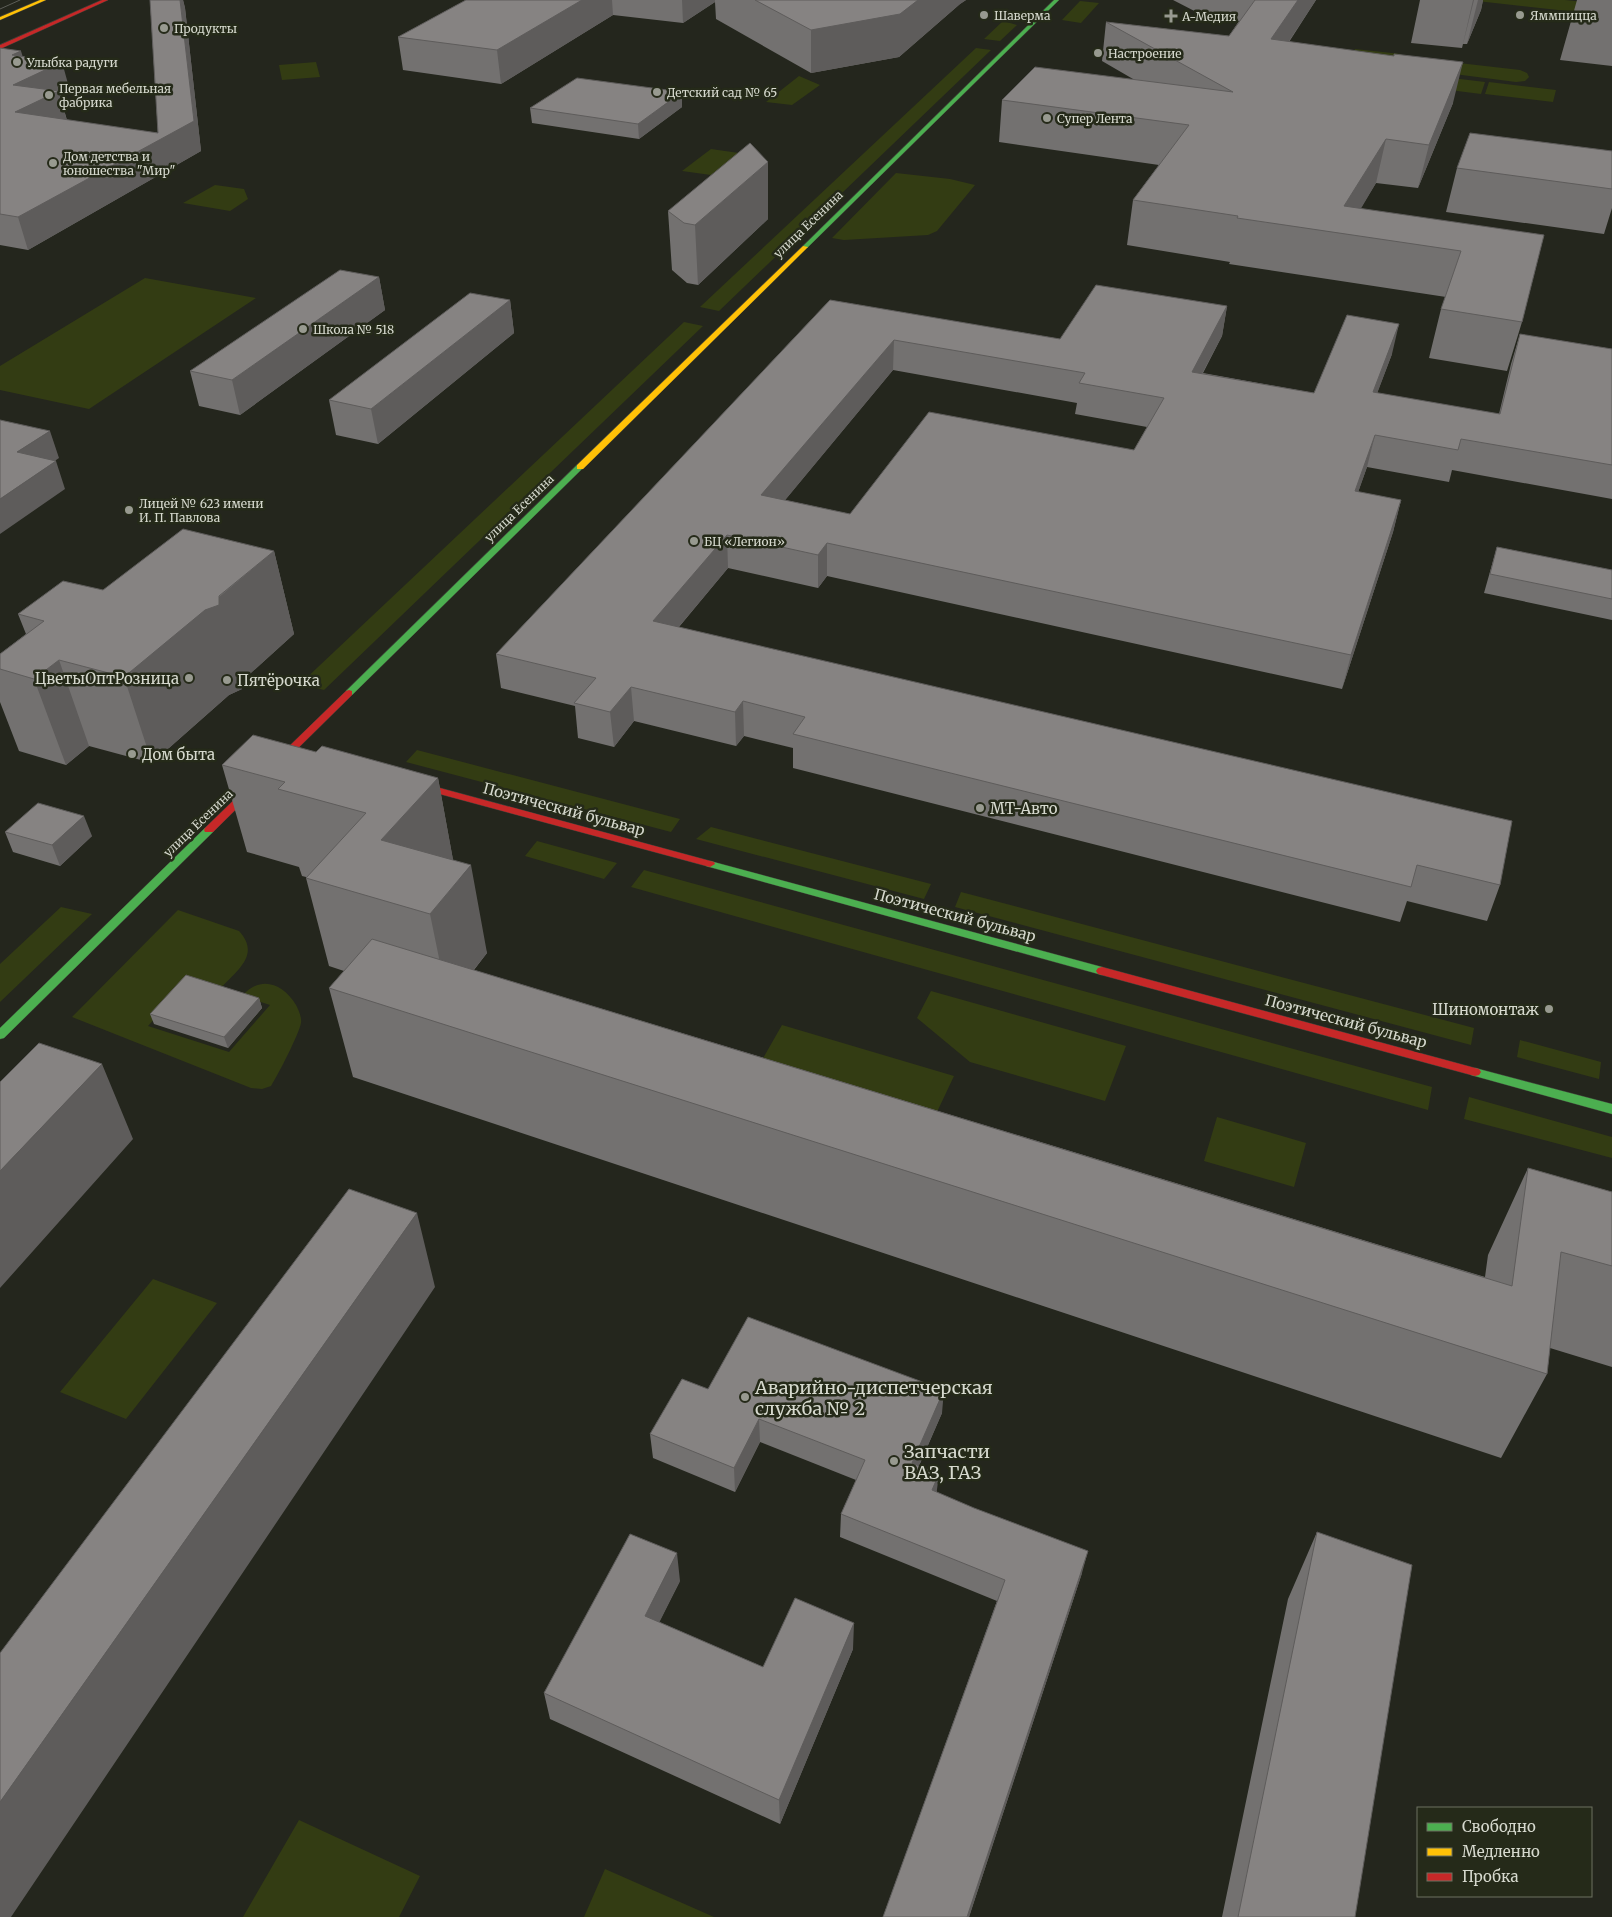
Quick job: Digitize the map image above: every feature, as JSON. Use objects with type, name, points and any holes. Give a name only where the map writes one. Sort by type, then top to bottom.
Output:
[{"type":"street","points":[[0,19],[44,0]]},
{"type":"street","points":[[0,47],[106,0]]},
{"type":"street","name":"улица Есенина","points":[[0,1035],[295,752],[1057,0]]},
{"type":"street","name":"Поэтический бульвар","points":[[390,778],[1612,1108]]},
{"type":"green space","points":[[1468,0],[1565,0],[1612,5],[1612,16]]},
{"type":"green space","points":[[1080,1],[1099,3],[1081,23],[1062,20]]},
{"type":"green space","points":[[1003,21],[1017,25],[1000,41],[984,39]]},
{"type":"green space","points":[[976,48],[991,50],[719,311],[700,307]]},
{"type":"green space","points":[[1355,49],[1401,54],[1394,71],[1485,82],[1481,94],[1339,76]]},
{"type":"green space","points":[[316,62],[320,77],[282,80],[279,65]]},
{"type":"green space","points":[[1459,63],[1520,70],[1527,73],[1529,77],[1525,81],[1516,82],[1454,74]]},
{"type":"green space","points":[[799,76],[820,85],[792,105],[766,102]]},
{"type":"green space","points":[[1489,82],[1556,90],[1553,102],[1485,94]]},
{"type":"green space","points":[[711,149],[739,153],[711,175],[682,171]]},
{"type":"green space","points":[[896,173],[950,179],[975,185],[937,231],[928,235],[844,240],[832,238]]},
{"type":"green space","points":[[215,185],[244,189],[248,199],[230,211],[183,203]]},
{"type":"green space","points":[[145,278],[256,298],[89,409],[0,390],[0,366]]},
{"type":"green space","points":[[684,322],[703,326],[324,690],[300,684]]},
{"type":"green space","points":[[417,750],[680,819],[671,832],[406,762]]},
{"type":"green space","points":[[711,827],[931,884],[924,899],[696,839]]},
{"type":"green space","points":[[537,841],[617,863],[604,879],[525,856]]},
{"type":"green space","points":[[644,870],[1432,1087],[1428,1110],[631,887]]},
{"type":"green space","points":[[961,892],[1474,1028],[1471,1045],[955,907]]},
{"type":"green space","points":[[61,907],[92,914],[0,1002],[0,964]]},
{"type":"green space","points":[[178,910],[239,931],[248,948],[247,955],[239,969],[220,989],[191,979],[148,1026],[229,1052],[270,1005],[242,996],[256,985],[271,984],[278,987],[291,997],[296,1005],[301,1023],[271,1086],[262,1089],[251,1088],[72,1017]]},
{"type":"green space","points":[[931,991],[1126,1046],[1105,1101],[970,1062],[917,1018]]},
{"type":"green space","points":[[782,1025],[954,1076],[937,1112],[762,1060]]},
{"type":"green space","points":[[1520,1040],[1601,1062],[1599,1079],[1517,1057]]},
{"type":"green space","points":[[1469,1097],[1612,1137],[1612,1158],[1464,1119]]},
{"type":"green space","points":[[1217,1117],[1306,1143],[1294,1187],[1204,1161]]},
{"type":"green space","points":[[153,1279],[217,1303],[126,1419],[60,1392]]},
{"type":"green space","points":[[299,1820],[420,1876],[399,1917],[243,1917]]},
{"type":"green space","points":[[605,1869],[714,1917],[584,1917]]},
{"type":"building","points":[[150,0],[180,0],[194,121],[18,217],[0,214],[0,48],[21,51],[12,55],[62,62],[13,85],[59,91],[15,112],[158,133]]},
{"type":"building","points":[[466,0],[582,0],[497,50],[398,37]]},
{"type":"building","points":[[755,0],[918,0],[900,14],[811,30]]},
{"type":"building","points":[[1255,0],[1298,0],[1271,39],[1394,56],[1394,54],[1463,62],[1429,145],[1386,139],[1344,206],[1544,235],[1522,322],[1441,309],[1461,251],[1237,218],[1238,216],[1133,200],[1189,125],[1002,100],[1035,67],[1233,92],[1106,22],[1229,36]]},
{"type":"building","points":[[577,78],[682,92],[638,124],[530,108]]},
{"type":"building","points":[[1470,133],[1612,151],[1612,189],[1457,168]]},
{"type":"building","points":[[750,143],[768,162],[695,225],[684,223],[668,211]]},
{"type":"building","points":[[340,270],[379,277],[232,380],[190,371]]},
{"type":"building","points":[[1096,285],[1227,306],[1192,372],[1314,393],[1347,315],[1399,324],[1373,392],[1500,414],[1520,334],[1612,349],[1612,465],[1461,439],[1458,450],[1375,435],[1355,491],[1401,500],[1351,655],[827,543],[818,555],[727,535],[653,621],[1512,821],[1500,885],[1417,865],[1411,887],[793,734],[805,717],[743,701],[735,712],[631,687],[610,712],[574,703],[596,678],[496,654],[830,300],[1060,339]],"holes":[[[894,340],[1085,373],[1079,383],[1164,398],[1134,450],[929,412],[850,514],[761,495]]]},
{"type":"building","points":[[470,293],[510,300],[371,409],[329,400]]},
{"type":"building","points":[[0,420],[50,431],[17,452],[56,461],[0,499]]},
{"type":"building","points":[[183,529],[274,551],[219,596],[219,605],[205,610],[124,677],[59,660],[34,679],[0,669],[0,654],[44,621],[18,614],[63,581],[103,590]]},
{"type":"building","points":[[1497,547],[1612,570],[1612,599],[1490,574]]},
{"type":"building","points":[[253,735],[316,752],[322,746],[438,778],[381,840],[471,865],[430,914],[306,878],[366,813],[278,789],[285,782],[222,765]]},
{"type":"building","points":[[38,803],[84,816],[52,845],[5,832]]},
{"type":"building","points":[[372,939],[1512,1286],[1528,1168],[1612,1192],[1612,1266],[1561,1252],[1547,1374],[329,988]]},
{"type":"building","points":[[186,975],[259,998],[224,1037],[150,1014]]},
{"type":"building","points":[[39,1043],[102,1064],[0,1171],[0,1082]]},
{"type":"building","points":[[349,1189],[417,1213],[0,1802],[0,1653]]},
{"type":"building","points":[[748,1317],[944,1390],[912,1463],[939,1474],[932,1490],[1088,1551],[967,1917],[883,1917],[1005,1580],[841,1514],[865,1460],[759,1419],[734,1468],[650,1434],[682,1379],[708,1389]]},
{"type":"building","points":[[1317,1532],[1412,1565],[1355,1917],[1238,1917]]},
{"type":"building","points":[[630,1534],[677,1553],[645,1616],[763,1667],[795,1598],[854,1623],[779,1800],[544,1693]]},
{"type":"tram line","points":[[0,9],[20,0]]},
{"type":"traffic: fast","points":[[805,247],[1057,0]]},
{"type":"traffic: fast","points":[[349,693],[580,467]]},
{"type":"traffic: fast","points":[[0,1035],[209,830]]},
{"type":"traffic: fast","points":[[710,864],[1102,971]]},
{"type":"traffic: fast","points":[[1475,1072],[1612,1109]]},
{"type":"traffic: slow","points":[[0,19],[44,0]]},
{"type":"traffic: slow","points":[[580,467],[805,247]]},
{"type":"traffic: jam","points":[[0,47],[106,0]]},
{"type":"traffic: jam","points":[[209,830],[349,693]]},
{"type":"traffic: jam","points":[[403,781],[710,864]]},
{"type":"traffic: jam","points":[[1102,971],[1475,1072]]},
{"type":"place","name":"Шаверма","points":[[984,15]]},
{"type":"place","name":"Яммпицца","points":[[1520,15]]},
{"type":"place","name":"А-Медия","points":[[1171,16]]},
{"type":"place","name":"Продукты","points":[[164,28]]},
{"type":"place","name":"Настроение","points":[[1098,53]]},
{"type":"place","name":"Улыбка радуги","points":[[17,62]]},
{"type":"place","name":"Детский сад № 65","points":[[657,92]]},
{"type":"place","name":"Первая мебельная фабрика","points":[[49,95]]},
{"type":"place","name":"Супер Лента","points":[[1047,118]]},
{"type":"place","name":"Дом детства и юношества \"Мир\"","points":[[53,163]]},
{"type":"place","name":"Школа № 518","points":[[303,329]]},
{"type":"place","name":"Лицей № 623 имени И. П. Павлова","points":[[129,510]]},
{"type":"place","name":"БЦ «Легион»","points":[[694,541]]},
{"type":"place","name":"ЦветыОптРозница","points":[[189,678]]},
{"type":"place","name":"Пятёрочка","points":[[227,680]]},
{"type":"place","name":"Дом быта","points":[[132,754]]},
{"type":"place","name":"МТ-Авто","points":[[980,808]]},
{"type":"place","name":"Шиномонтаж","points":[[1549,1009]]},
{"type":"place","name":"Аварийно-диспетчерская служба № 2","points":[[745,1397]]},
{"type":"place","name":"Запчасти ВАЗ, ГАЗ","points":[[894,1461]]}]
